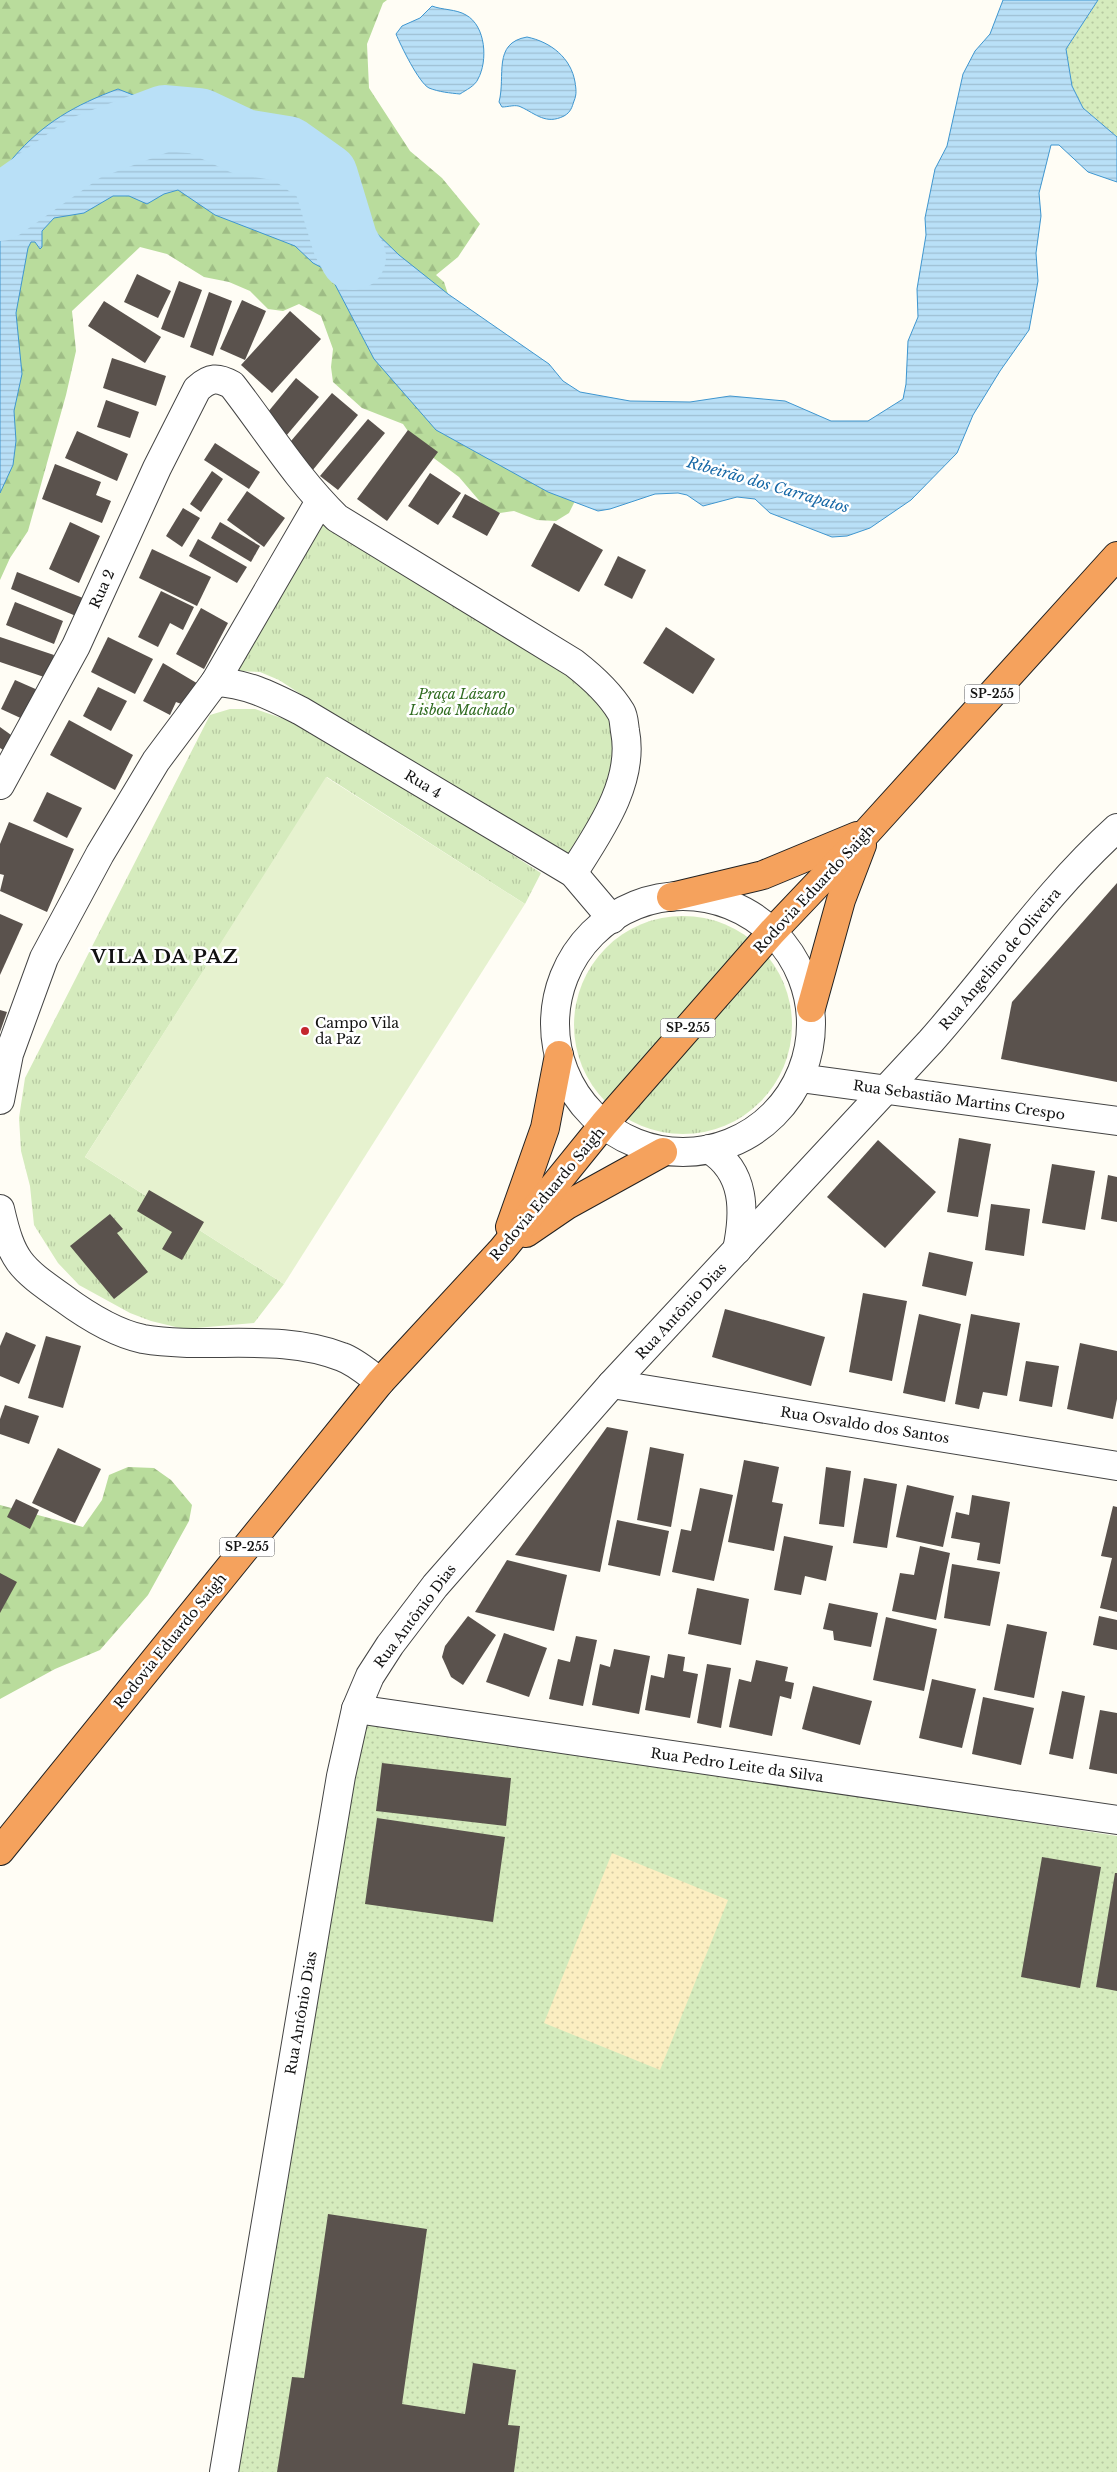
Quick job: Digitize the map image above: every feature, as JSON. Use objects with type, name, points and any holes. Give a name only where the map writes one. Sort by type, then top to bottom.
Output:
[{"type":"highway","name":"Rodovia Eduardo Saigh","points":[[0,1851],[380,1382],[502,1250],[604,1124],[772,932],[868,832],[1117,556]]},
{"type":"highway","points":[[671,897],[763,875],[868,832]]},
{"type":"highway","points":[[810,1008],[841,900],[868,832]]},
{"type":"highway","points":[[502,1250],[545,1128],[559,1055]]},
{"type":"highway","points":[[502,1250],[567,1205],[663,1152]]},
{"type":"street","name":"Rua 2","points":[[0,785],[76,646],[157,468],[198,389],[207,380],[221,378],[232,384],[282,455],[320,501]]},
{"type":"street","points":[[0,1100],[9,1054],[44,958],[100,854],[156,762],[215,682],[320,501],[351,528],[574,663],[596,681],[622,714],[628,743],[624,774],[613,806],[595,839],[572,873]]},
{"type":"street","name":"Rua 4","points":[[215,682],[234,682],[261,691],[301,711],[572,873],[612,918]]},
{"type":"street","name":"Rua Angelino de Oliveira","points":[[884,1090],[976,990],[1028,925],[1092,852],[1117,828]]},
{"type":"street","points":[[671,897],[711,899],[730,905],[748,914],[772,932],[800,971],[810,1008],[811,1044],[800,1078],[786,1102],[766,1123],[742,1139],[709,1149],[663,1152],[636,1143],[604,1124],[584,1105],[574,1090],[559,1055],[556,1036],[556,1016],[558,997],[564,978],[583,945],[612,918],[630,908],[671,897]]},
{"type":"street","name":"Rua Sebastião Martins Crespo","points":[[800,1078],[1117,1121]]},
{"type":"street","name":"Rua Antônio Dias","points":[[224,2472],[341,1776],[356,1709],[370,1676],[390,1645],[435,1586],[612,1384],[884,1090]]},
{"type":"street","points":[[709,1149],[722,1158],[731,1170],[738,1186],[742,1225],[737,1250]]},
{"type":"street","points":[[0,1209],[4,1245],[20,1264],[32,1276],[104,1325],[142,1339],[293,1345],[343,1357],[380,1382]]},
{"type":"street","name":"Rua Osvaldo dos Santos","points":[[612,1384],[1117,1466]]},
{"type":"street","name":"Rua Pedro Leite da Silva","points":[[356,1709],[1117,1820]]},
{"type":"green space","points":[[0,0],[387,0],[383,3],[367,44],[369,88],[410,151],[442,178],[480,224],[458,257],[436,275],[444,282],[448,294],[582,487],[569,513],[556,521],[537,520],[514,511],[500,513],[483,505],[459,477],[419,447],[403,424],[362,408],[333,382],[331,367],[333,349],[321,316],[299,304],[283,311],[268,309],[250,291],[229,282],[204,277],[167,254],[140,247],[72,311],[76,351],[66,395],[28,531],[10,558],[0,580]]},
{"type":"green space","points":[[1098,0],[1117,0],[1117,137],[1083,108],[1072,86],[1066,49]]},
{"type":"green space","name":"Praça Lázaro Lisboa Machado","points":[[325,520],[588,685],[611,718],[615,742],[613,773],[603,797],[566,859],[413,767],[279,680],[260,672],[236,671]]},
{"type":"green space","points":[[230,709],[255,709],[317,730],[541,873],[525,904],[327,777],[85,1157],[284,1284],[254,1323],[184,1329],[151,1321],[130,1313],[79,1285],[58,1263],[34,1225],[30,1186],[21,1151],[19,1118],[25,1078],[210,715]]},
{"type":"green space","name":"Campo Vila da Paz","points":[[326,777],[525,904],[284,1284],[85,1157]]},
{"type":"green space","points":[[694,916],[725,924],[744,934],[760,948],[774,964],[784,983],[792,1014],[792,1036],[784,1067],[774,1086],[760,1102],[744,1116],[725,1126],[694,1134],[672,1134],[641,1126],[622,1116],[592,1086],[582,1067],[576,1046],[574,1014],[582,983],[592,964],[622,934],[641,924],[662,918]]},
{"type":"green space","points":[[128,1467],[154,1468],[171,1480],[192,1505],[189,1521],[148,1595],[100,1650],[55,1669],[0,1699],[0,1505],[83,1527],[102,1500],[109,1475]]},
{"type":"green space","points":[[374,1720],[1117,1836],[1117,2472],[236,2472],[346,1802],[365,1724]]},
{"type":"sand","points":[[612,1853],[728,1900],[660,2070],[544,2023]]},
{"type":"water","points":[[1003,0],[1098,0],[1066,49],[1072,86],[1083,108],[1117,137],[1117,182],[1088,172],[1059,145],[1051,145],[1039,193],[1041,216],[1036,253],[1038,281],[1029,330],[1000,371],[973,415],[957,453],[911,500],[870,528],[847,536],[832,537],[770,513],[755,499],[737,497],[703,506],[687,495],[678,493],[655,494],[610,509],[598,511],[548,492],[436,430],[374,359],[328,271],[313,263],[295,246],[215,215],[178,190],[164,194],[147,204],[129,196],[113,196],[84,213],[54,218],[42,231],[42,247],[40,249],[35,242],[31,242],[28,248],[16,313],[22,374],[14,411],[16,441],[13,465],[0,493],[0,182],[11,160],[48,125],[74,109],[118,89],[199,121],[244,142],[287,149],[325,176],[347,198],[364,221],[399,255],[448,294],[549,364],[563,381],[580,392],[630,401],[690,402],[730,396],[785,401],[831,421],[868,421],[903,399],[906,384],[908,341],[918,317],[917,289],[926,235],[925,218],[935,169],[947,146],[963,74],[975,51],[990,34]]},
{"type":"water","points":[[432,6],[466,15],[473,20],[481,35],[484,54],[481,72],[475,84],[460,94],[444,92],[425,85],[411,64],[396,34],[402,26],[420,18]]},
{"type":"water","points":[[527,37],[552,47],[564,59],[573,73],[576,94],[571,109],[564,116],[552,119],[541,118],[519,106],[502,107],[499,102],[505,53],[516,40]]},
{"type":"building","points":[[137,274],[171,291],[158,318],[124,302]]},
{"type":"building","points":[[179,281],[202,290],[184,338],[161,329]]},
{"type":"building","points":[[209,292],[232,301],[213,356],[190,347]]},
{"type":"building","points":[[242,300],[266,311],[245,360],[220,349]]},
{"type":"building","points":[[104,301],[161,337],[145,363],[88,326]]},
{"type":"building","points":[[290,311],[321,339],[272,393],[241,365]]},
{"type":"building","points":[[112,358],[166,376],[156,406],[103,388]]},
{"type":"building","points":[[296,378],[319,397],[286,436],[263,418]]},
{"type":"building","points":[[332,393],[358,415],[312,471],[285,448]]},
{"type":"building","points":[[106,400],[139,412],[130,438],[97,427]]},
{"type":"building","points":[[368,419],[385,433],[338,490],[320,476]]},
{"type":"building","points":[[408,430],[438,452],[387,521],[357,499]]},
{"type":"building","points":[[77,431],[128,454],[117,481],[65,458]]},
{"type":"building","points":[[215,443],[260,472],[249,489],[204,460]]},
{"type":"building","points":[[55,464],[101,482],[96,495],[111,501],[102,523],[42,499]]},
{"type":"building","points":[[212,471],[223,479],[201,512],[190,504]]},
{"type":"building","points":[[430,473],[461,493],[438,525],[408,506]]},
{"type":"building","points":[[247,491],[285,518],[264,547],[227,520]]},
{"type":"building","points":[[465,494],[500,513],[487,536],[452,517]]},
{"type":"building","points":[[183,508],[200,518],[182,547],[166,536]]},
{"type":"building","points":[[70,522],[100,536],[79,583],[49,569]]},
{"type":"building","points":[[220,522],[260,546],[251,562],[211,538]]},
{"type":"building","points":[[554,523],[603,550],[579,592],[531,566]]},
{"type":"building","points":[[198,539],[247,567],[237,583],[189,556]]},
{"type":"building","points":[[152,549],[211,577],[197,606],[139,578]]},
{"type":"building","points":[[618,556],[646,570],[632,599],[604,585]]},
{"type":"building","points":[[17,572],[83,598],[76,616],[11,589]]},
{"type":"building","points":[[161,591],[194,607],[183,630],[170,623],[158,647],[138,637]]},
{"type":"building","points":[[15,602],[63,621],[54,644],[6,625]]},
{"type":"building","points":[[201,608],[228,623],[204,669],[176,654]]},
{"type":"building","points":[[666,627],[715,659],[693,694],[643,663]]},
{"type":"building","points":[[0,637],[54,655],[47,678],[0,662]]},
{"type":"building","points":[[108,637],[153,659],[135,694],[91,672]]},
{"type":"building","points":[[163,663],[200,685],[184,705],[176,702],[170,715],[143,701]]},
{"type":"building","points":[[15,680],[40,691],[27,721],[1,709]]},
{"type":"building","points":[[98,687],[127,701],[111,731],[83,716]]},
{"type":"building","points":[[69,720],[133,755],[115,790],[50,755]]},
{"type":"building","points":[[0,727],[18,740],[8,753],[0,748]]},
{"type":"building","points":[[47,792],[82,808],[67,838],[33,821]]},
{"type":"building","points":[[9,822],[74,849],[47,912],[0,891],[4,875],[0,874],[0,844]]},
{"type":"building","points":[[1117,883],[1117,1082],[1001,1059],[1012,1002]]},
{"type":"building","points":[[0,914],[23,924],[0,975]]},
{"type":"building","points":[[0,1010],[7,1012],[0,1032]]},
{"type":"building","points":[[959,1138],[991,1144],[978,1217],[947,1212]]},
{"type":"building","points":[[878,1140],[936,1192],[885,1248],[827,1197]]},
{"type":"building","points":[[1052,1164],[1095,1171],[1085,1230],[1042,1223]]},
{"type":"building","points":[[1108,1175],[1117,1177],[1117,1222],[1101,1219]]},
{"type":"building","points":[[149,1190],[204,1222],[182,1260],[162,1249],[172,1232],[137,1211]]},
{"type":"building","points":[[991,1204],[1030,1209],[1024,1256],[985,1250]]},
{"type":"building","points":[[110,1214],[123,1229],[117,1233],[148,1272],[114,1299],[70,1246]]},
{"type":"building","points":[[929,1252],[973,1262],[966,1296],[922,1286]]},
{"type":"building","points":[[863,1293],[907,1301],[892,1381],[849,1372]]},
{"type":"building","points":[[725,1309],[825,1337],[811,1386],[712,1357]]},
{"type":"building","points":[[919,1314],[961,1324],[945,1402],[903,1393]]},
{"type":"building","points":[[971,1314],[1020,1323],[1007,1396],[983,1392],[979,1409],[955,1404]]},
{"type":"building","points":[[6,1332],[36,1345],[19,1384],[0,1376],[0,1346]]},
{"type":"building","points":[[46,1336],[81,1346],[63,1408],[28,1398]]},
{"type":"building","points":[[1080,1343],[1117,1351],[1117,1399],[1113,1419],[1067,1409]]},
{"type":"building","points":[[1026,1361],[1059,1366],[1052,1407],[1019,1401]]},
{"type":"building","points":[[5,1405],[39,1416],[29,1444],[0,1434],[0,1419]]},
{"type":"building","points":[[607,1427],[628,1431],[600,1572],[515,1555]]},
{"type":"building","points":[[650,1447],[684,1454],[671,1527],[637,1520]]},
{"type":"building","points":[[58,1448],[101,1469],[75,1523],[32,1503]]},
{"type":"building","points":[[744,1460],[779,1467],[772,1502],[783,1504],[774,1551],[728,1542]]},
{"type":"building","points":[[826,1467],[851,1471],[844,1527],[819,1524]]},
{"type":"building","points":[[864,1478],[897,1484],[887,1548],[853,1543]]},
{"type":"building","points":[[907,1485],[954,1496],[943,1547],[896,1537]]},
{"type":"building","points":[[700,1488],[733,1495],[714,1581],[672,1572],[681,1529],[691,1531]]},
{"type":"building","points":[[972,1495],[1010,1502],[1000,1564],[977,1560],[980,1543],[951,1538],[956,1512],[969,1515]]},
{"type":"building","points":[[16,1499],[39,1510],[30,1529],[7,1517]]},
{"type":"building","points":[[1113,1506],[1117,1507],[1117,1612],[1100,1608],[1112,1558],[1101,1556]]},
{"type":"building","points":[[617,1520],[669,1531],[660,1576],[608,1565]]},
{"type":"building","points":[[784,1536],[833,1546],[826,1581],[805,1576],[801,1595],[774,1590]]},
{"type":"building","points":[[920,1546],[950,1553],[936,1620],[892,1611],[900,1573],[914,1575]]},
{"type":"building","points":[[507,1560],[567,1575],[554,1631],[475,1612]]},
{"type":"building","points":[[952,1564],[1000,1572],[990,1626],[944,1618]]},
{"type":"building","points":[[0,1573],[17,1582],[0,1613]]},
{"type":"building","points":[[697,1588],[749,1599],[741,1645],[688,1634]]},
{"type":"building","points":[[829,1603],[878,1613],[871,1647],[834,1640],[833,1631],[823,1629]]},
{"type":"building","points":[[468,1616],[496,1635],[463,1685],[451,1677],[442,1657],[445,1646]]},
{"type":"building","points":[[1099,1616],[1117,1620],[1117,1650],[1093,1645]]},
{"type":"building","points":[[886,1617],[937,1629],[924,1691],[873,1680]]},
{"type":"building","points":[[1007,1624],[1047,1632],[1034,1698],[994,1690]]},
{"type":"building","points":[[504,1633],[547,1648],[529,1697],[486,1682]]},
{"type":"building","points":[[576,1636],[597,1640],[583,1706],[549,1699],[558,1659],[570,1662]]},
{"type":"building","points":[[614,1649],[650,1656],[639,1714],[592,1705],[600,1664],[610,1667]]},
{"type":"building","points":[[668,1654],[685,1657],[683,1671],[698,1674],[690,1718],[645,1710],[651,1675],[664,1678]]},
{"type":"building","points":[[756,1660],[788,1667],[785,1681],[794,1683],[791,1699],[780,1696],[772,1736],[729,1727],[739,1679],[751,1682]]},
{"type":"building","points":[[707,1664],[731,1668],[721,1728],[697,1723]]},
{"type":"building","points":[[932,1679],[976,1689],[962,1748],[919,1738]]},
{"type":"building","points":[[813,1686],[872,1701],[860,1745],[802,1729]]},
{"type":"building","points":[[1062,1691],[1085,1696],[1073,1759],[1049,1754]]},
{"type":"building","points":[[983,1697],[1034,1708],[1021,1765],[972,1754]]},
{"type":"building","points":[[1100,1710],[1117,1713],[1117,1774],[1089,1769]]},
{"type":"building","points":[[382,1763],[511,1778],[506,1826],[376,1811]]},
{"type":"building","points":[[377,1818],[505,1837],[493,1922],[365,1904]]},
{"type":"building","points":[[1042,1857],[1101,1867],[1080,1988],[1021,1977]]},
{"type":"building","points":[[1115,1873],[1117,1873],[1117,1991],[1096,1987]]},
{"type":"building","points":[[328,2214],[427,2229],[402,2404],[465,2414],[473,2363],[516,2370],[508,2425],[520,2426],[514,2472],[277,2472],[292,2377],[304,2378]]},
{"type":"waterway","name":"Ribeirão dos Carrapatos","points":[[0,208],[85,148],[165,118],[199,121],[244,142],[287,149],[325,176],[345,242],[353,257]]},
{"type":"place","name":"Campo Vila da Paz","points":[[305,1031]]},
{"type":"district","name":"VILA DA PAZ","points":[[165,956]]}]
